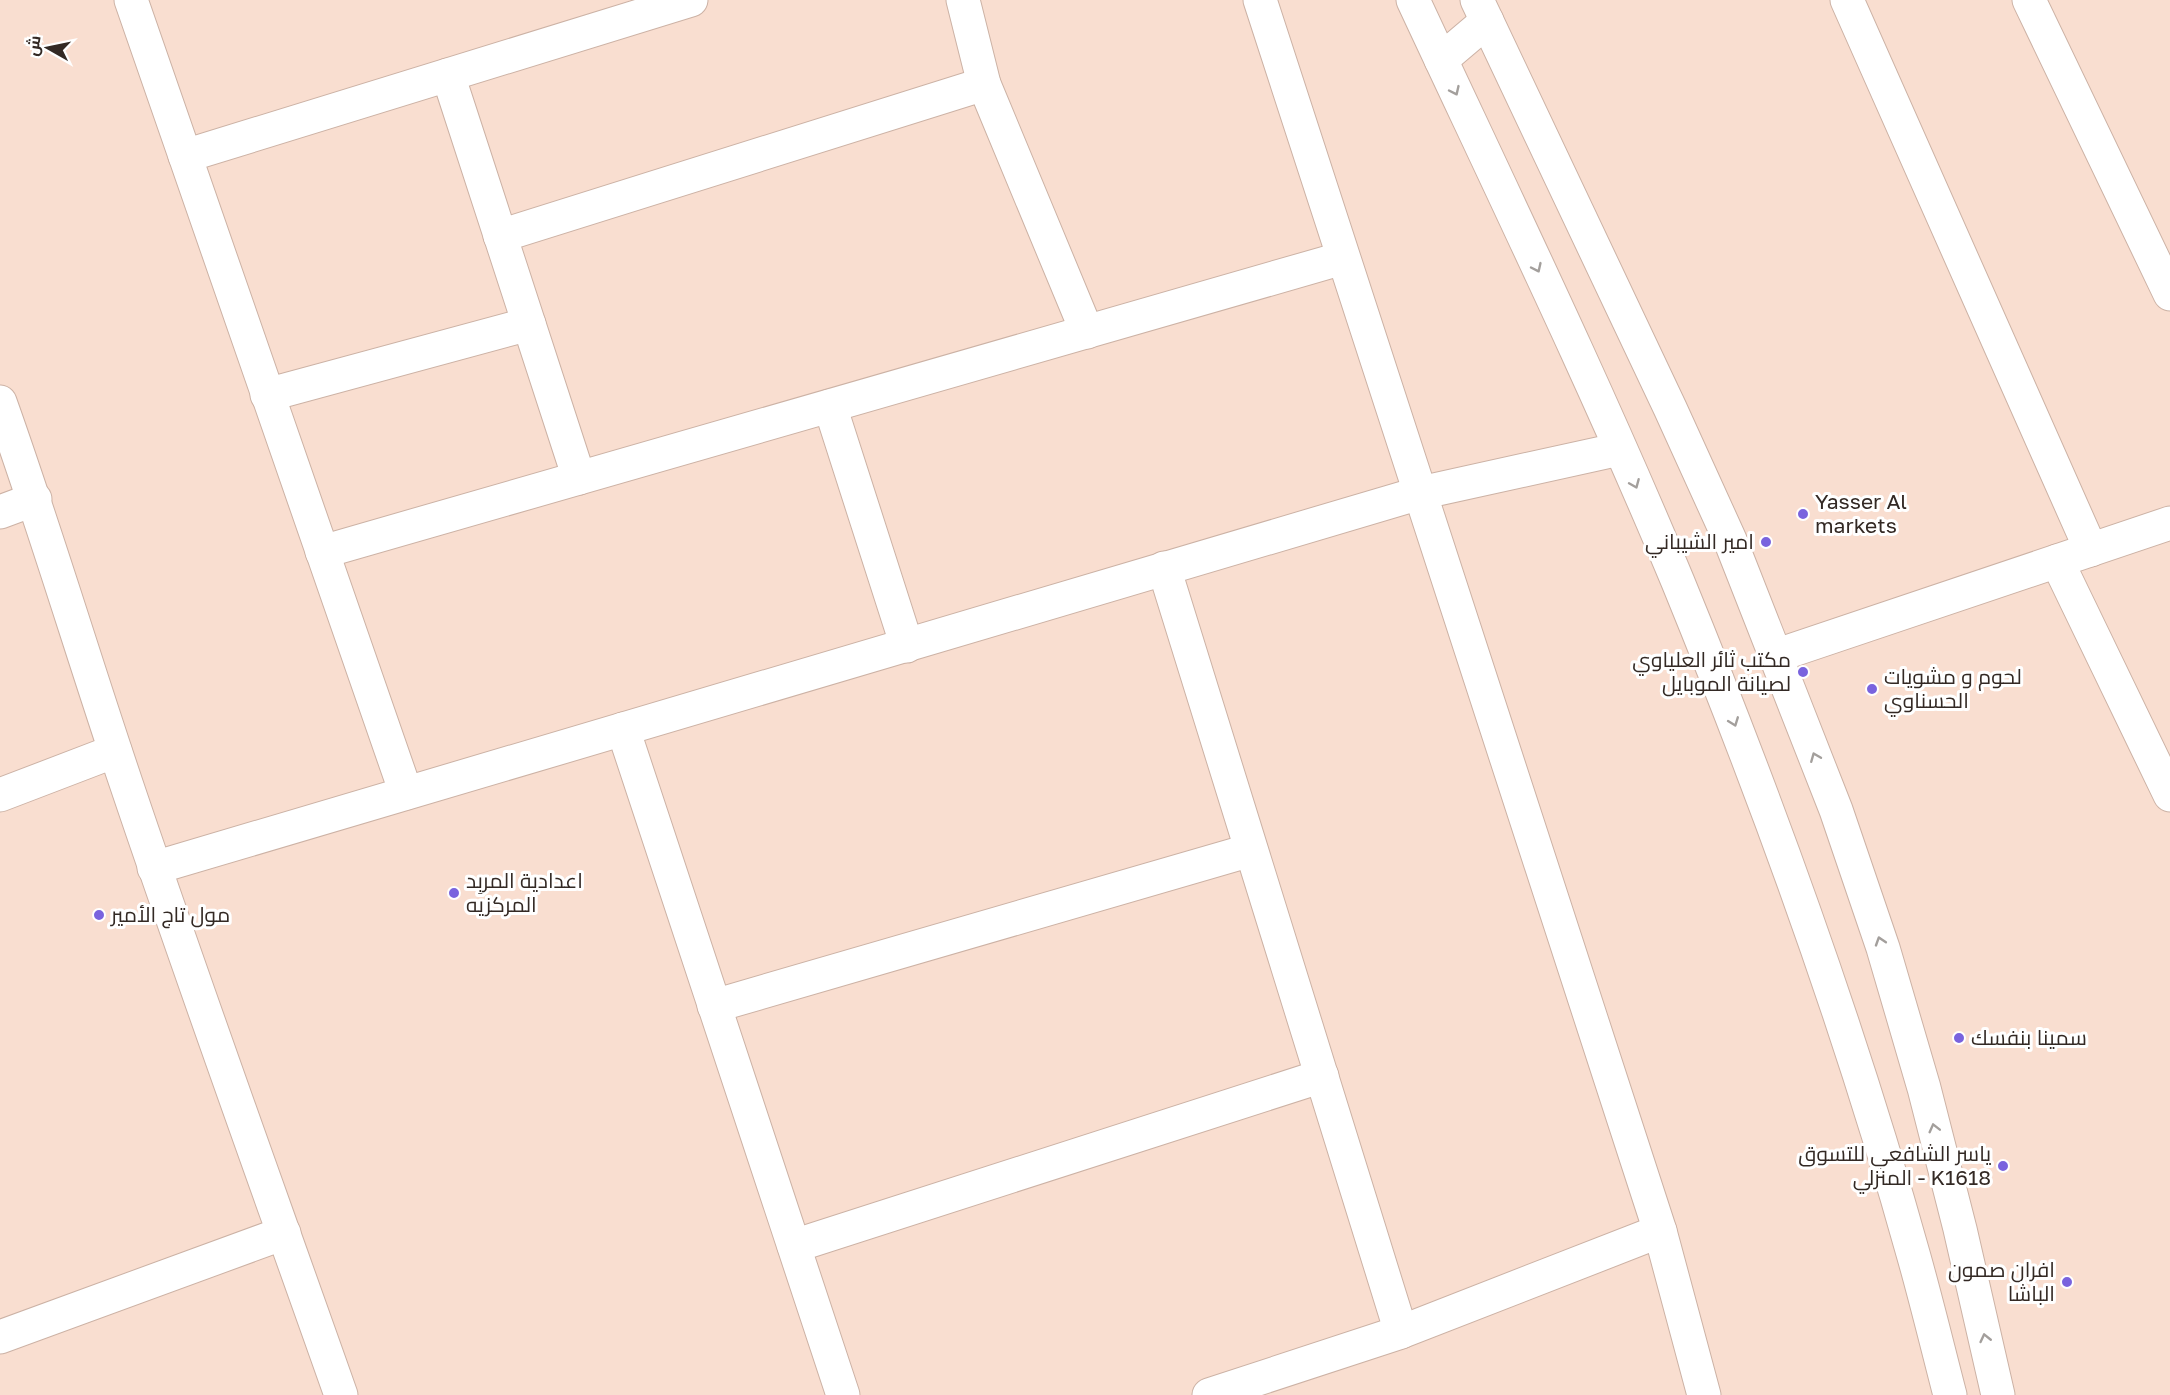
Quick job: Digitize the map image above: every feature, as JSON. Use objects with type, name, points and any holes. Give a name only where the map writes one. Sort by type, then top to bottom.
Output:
[{"type":"street","points":[[131,0],[406,793]]},
{"type":"street","points":[[185,156],[691,0]]},
{"type":"street","points":[[963,0],[984,84],[1087,332]]},
{"type":"street","points":[[1260,0],[1660,1232],[1704,1395]]},
{"type":"street","points":[[1413,0],[1620,449],[1677,581],[1730,714],[1813,938],[1873,1120],[1914,1257],[1950,1395]]},
{"type":"street","points":[[1847,0],[2091,550]]},
{"type":"street","points":[[2030,0],[2163,262],[2170,294]]},
{"type":"street","points":[[1441,60],[1482,11],[1730,540],[1836,810],[1886,959],[1924,1088],[1960,1229],[1998,1395]]},
{"type":"street","points":[[448,75],[579,478]]},
{"type":"street","points":[[500,236],[984,84]]},
{"type":"street","points":[[322,552],[1343,258]]},
{"type":"street","points":[[267,395],[529,324]]},
{"type":"street","points":[[0,402],[35,499],[154,868],[341,1395]]},
{"type":"street","points":[[831,406],[907,646]]},
{"type":"street","points":[[154,868],[1420,493],[1620,449]]},
{"type":"street","points":[[0,512],[35,499]]},
{"type":"street","points":[[1775,656],[2170,523]]},
{"type":"street","points":[[2057,561],[2170,795]]},
{"type":"street","points":[[1164,568],[1401,1332]]},
{"type":"street","points":[[623,729],[843,1395]]},
{"type":"street","points":[[0,795],[115,751]]},
{"type":"street","points":[[714,1006],[1251,850]]},
{"type":"street","points":[[794,1246],[1322,1076]]},
{"type":"street","points":[[1209,1395],[1401,1332],[1660,1232]]},
{"type":"street","points":[[1,1334],[284,1233]]},
{"type":"place","name":"Yasser Al markets","points":[[1803,514]]},
{"type":"place","name":"امير الشيباني","points":[[1766,542]]},
{"type":"place","name":"مكتب ثائر العلياوي لصيانة الموبايل","points":[[1803,672]]},
{"type":"place","name":"لحوم و مشويات الحسناوي","points":[[1872,689]]},
{"type":"place","name":"اعدادية المربِد المركزيه","points":[[454,893]]},
{"type":"place","name":"مول تاج الأمير","points":[[99,915]]},
{"type":"place","name":"سمينا بنفسك","points":[[1959,1038]]},
{"type":"place","name":"ياسر الشافعي للتسوق المنزلي - K1618","points":[[2003,1166]]},
{"type":"place","name":"افران صمون الباشا","points":[[2067,1282]]}]
